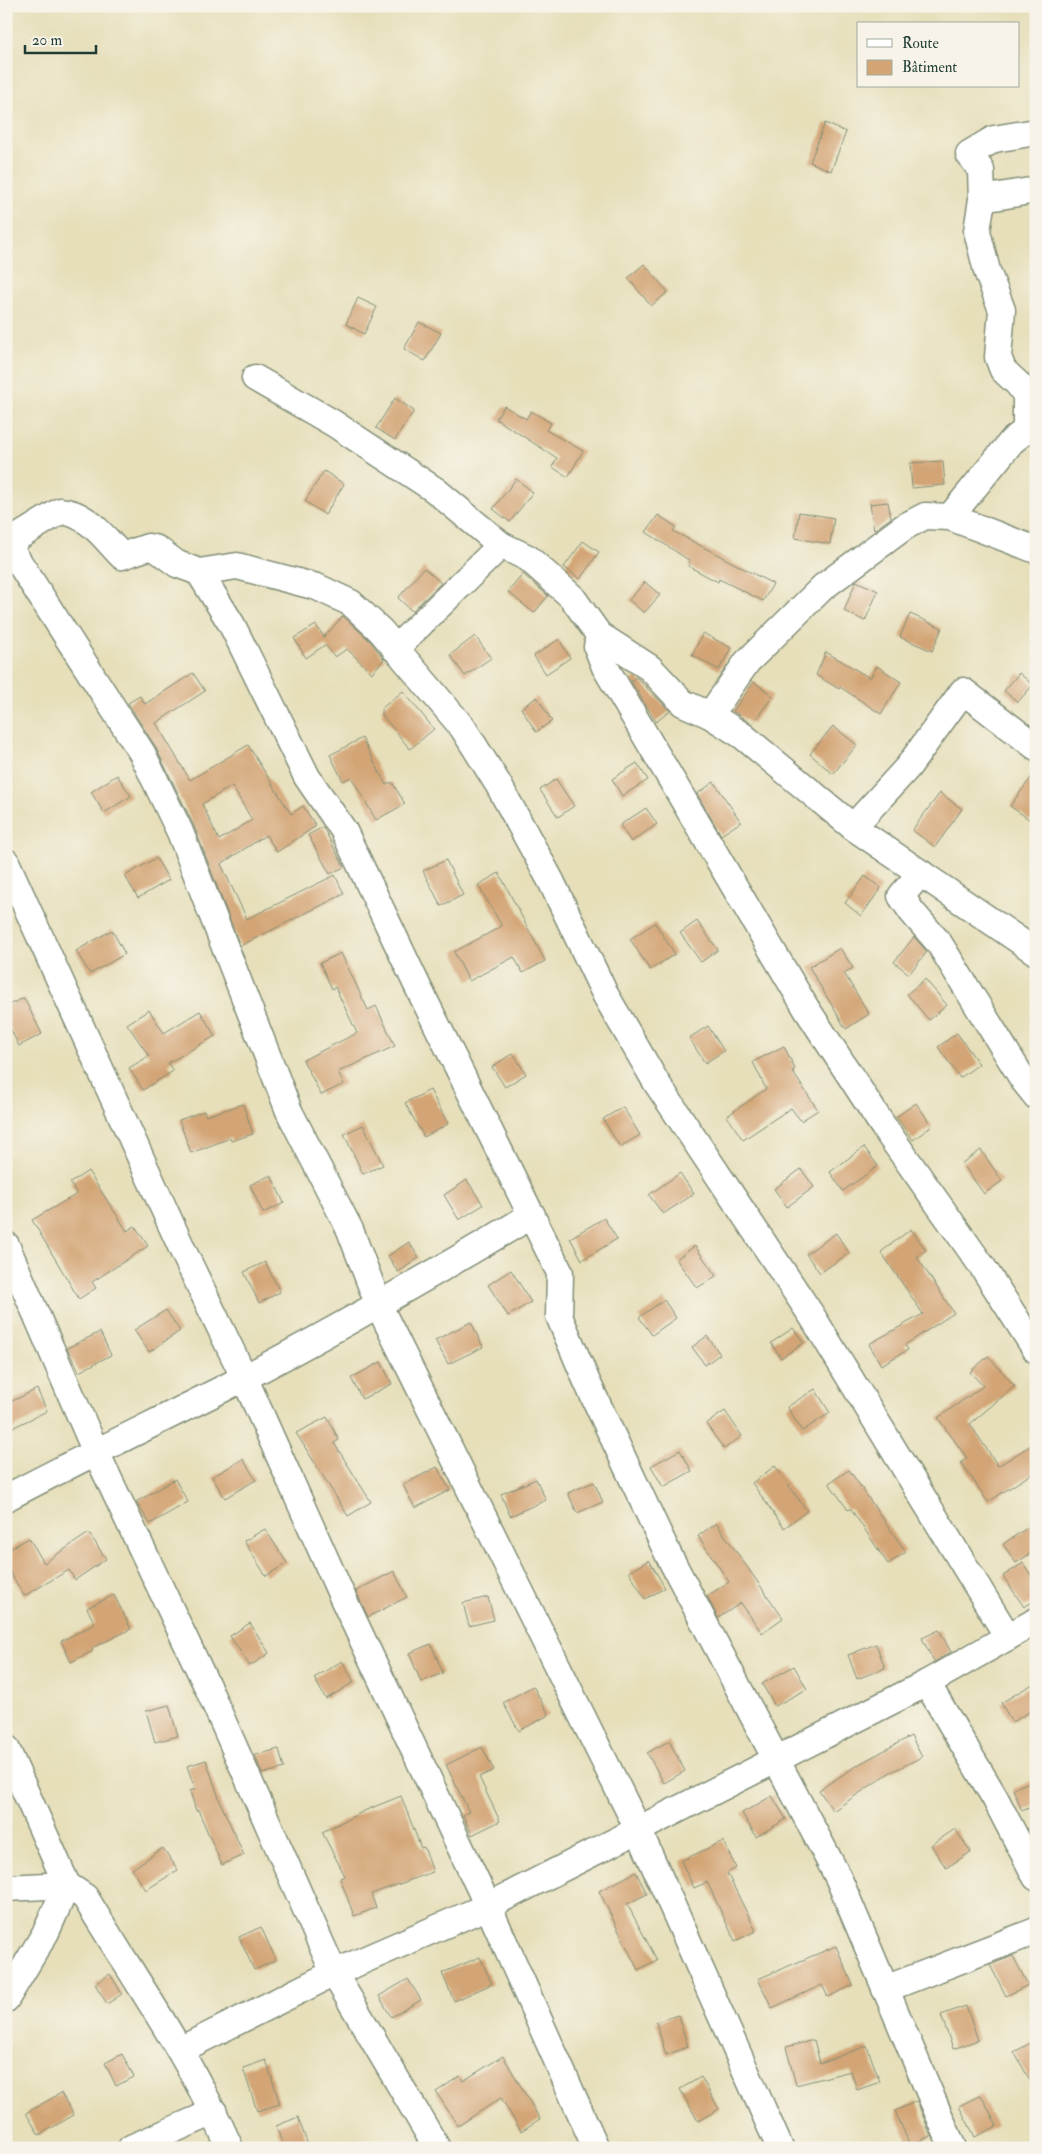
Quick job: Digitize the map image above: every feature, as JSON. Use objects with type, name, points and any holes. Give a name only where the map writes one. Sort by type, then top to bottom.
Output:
[{"type":"street","points":[[950,517],[1012,441],[1026,430],[1026,395],[1018,384],[1003,370],[998,357],[1002,310],[986,271],[977,231],[982,199],[981,170],[969,154],[994,139],[1036,132]]},
{"type":"street","points":[[982,199],[1036,190]]},
{"type":"street","points":[[255,378],[333,423],[436,490],[501,545],[528,558],[572,597],[598,635],[650,668],[683,703],[710,715],[743,736],[853,827],[1036,952]]},
{"type":"street","points":[[780,2148],[638,1829],[379,1306],[350,1230],[288,1111],[180,832],[142,752],[7,543],[60,511],[68,512],[86,519],[122,556],[127,556],[148,547],[157,549],[177,564],[199,572],[237,566],[318,587],[351,603],[381,631],[463,728],[498,784],[551,881],[606,996],[656,1082],[812,1316],[1008,1637]]},
{"type":"street","points":[[710,715],[747,662],[823,587],[904,527],[925,516],[950,517],[1036,550]]},
{"type":"street","points":[[395,649],[501,545]]},
{"type":"street","points":[[199,572],[232,625],[307,777],[344,831],[416,983],[560,1273],[559,1316],[587,1382],[668,1554],[838,1877],[953,2148]]},
{"type":"street","points":[[598,635],[597,647],[605,667],[806,1008],[883,1126],[982,1266],[1036,1350]]},
{"type":"street","points":[[853,827],[908,768],[963,691],[1036,747]]},
{"type":"street","points":[[6,862],[184,1253],[244,1378],[341,1594],[488,1906],[596,2148]]},
{"type":"street","points":[[921,873],[901,896],[912,912],[939,943],[1024,1081],[1036,1096]]},
{"type":"street","points":[[6,1498],[95,1450],[244,1378],[379,1306],[532,1216]]},
{"type":"street","points":[[6,1245],[95,1450],[208,1688],[334,1973],[437,2148]]},
{"type":"street","points":[[180,2050],[334,1973],[488,1906],[927,1683],[1036,1621]]},
{"type":"street","points":[[927,1683],[995,1798],[1036,1877]]},
{"type":"street","points":[[6,1748],[67,1885],[85,1898],[180,2050],[214,2112],[230,2148]]},
{"type":"street","points":[[6,1888],[67,1885]]},
{"type":"street","points":[[6,1999],[46,1932],[67,1885]]},
{"type":"street","points":[[886,1989],[1036,1931]]},
{"type":"street","points":[[131,2148],[214,2112]]},
{"type":"building","points":[[825,123],[846,132],[831,171],[810,162]]},
{"type":"building","points":[[644,264],[668,292],[651,306],[628,278]]},
{"type":"building","points":[[358,298],[377,307],[364,334],[346,324]]},
{"type":"building","points":[[419,322],[441,333],[425,361],[404,349]]},
{"type":"building","points":[[395,398],[414,411],[395,440],[376,428]]},
{"type":"building","points":[[504,406],[526,419],[531,411],[551,423],[546,430],[583,451],[568,477],[552,467],[557,458],[496,419]]},
{"type":"building","points":[[943,461],[945,485],[912,488],[910,463]]},
{"type":"building","points":[[324,471],[344,484],[325,515],[305,501]]},
{"type":"building","points":[[516,479],[533,492],[510,522],[493,509]]},
{"type":"building","points":[[888,502],[891,518],[874,530],[870,504]]},
{"type":"building","points":[[799,512],[834,518],[830,544],[795,538]]},
{"type":"building","points":[[658,515],[676,527],[673,531],[773,584],[763,601],[719,579],[718,582],[688,566],[690,561],[646,532]]},
{"type":"building","points":[[583,541],[599,552],[580,579],[564,567]]},
{"type":"building","points":[[424,568],[441,583],[412,611],[398,598]]},
{"type":"building","points":[[523,574],[548,596],[534,613],[508,592]]},
{"type":"building","points":[[856,581],[878,591],[865,621],[844,611]]},
{"type":"building","points":[[645,582],[660,595],[644,613],[629,600]]},
{"type":"building","points":[[910,614],[942,628],[932,651],[900,637]]},
{"type":"building","points":[[343,616],[370,641],[384,659],[372,673],[347,649],[335,657],[325,645],[306,658],[294,638],[316,625],[324,637]]},
{"type":"building","points":[[703,633],[731,648],[719,670],[692,655]]},
{"type":"building","points":[[475,636],[491,658],[465,676],[450,655]]},
{"type":"building","points":[[559,639],[570,658],[546,674],[534,656]]},
{"type":"building","points":[[826,652],[870,678],[877,666],[901,682],[881,714],[840,687],[839,689],[816,675]]},
{"type":"building","points":[[193,673],[205,691],[156,723],[190,780],[248,745],[291,814],[303,806],[316,826],[277,852],[266,835],[221,864],[247,919],[335,875],[344,894],[240,946],[194,826],[155,746],[128,703],[140,696],[145,704]],"holes":[[[232,786],[252,820],[219,840],[202,804]]]},
{"type":"building","points":[[1019,673],[1033,685],[1018,702],[1004,691]]},
{"type":"building","points":[[636,677],[670,711],[656,722],[631,681]]},
{"type":"building","points":[[754,682],[773,696],[752,724],[733,711]]},
{"type":"building","points":[[403,691],[434,729],[410,749],[382,715],[382,708]]},
{"type":"building","points":[[537,697],[552,721],[536,732],[521,708]]},
{"type":"building","points":[[833,726],[857,745],[833,774],[810,754]]},
{"type":"building","points":[[362,738],[386,785],[392,782],[405,804],[376,820],[351,777],[343,781],[330,755]]},
{"type":"building","points":[[637,763],[648,780],[622,796],[612,779]]},
{"type":"building","points":[[1036,771],[1036,824],[1010,806]]},
{"type":"building","points":[[117,775],[131,796],[104,813],[91,792]]},
{"type":"building","points":[[556,779],[574,806],[558,817],[540,790]]},
{"type":"building","points":[[714,782],[741,822],[721,835],[697,794]]},
{"type":"building","points":[[940,793],[962,809],[935,847],[912,830]]},
{"type":"building","points":[[646,808],[657,824],[631,842],[620,825]]},
{"type":"building","points":[[323,827],[344,867],[330,874],[308,835]]},
{"type":"building","points":[[156,858],[169,880],[138,898],[125,876]]},
{"type":"building","points":[[446,860],[463,895],[441,906],[423,871]]},
{"type":"building","points":[[499,873],[545,961],[523,973],[514,957],[469,981],[454,952],[502,926],[478,885]]},
{"type":"building","points":[[865,876],[881,888],[861,916],[845,903]]},
{"type":"building","points":[[697,921],[718,950],[701,962],[680,933]]},
{"type":"building","points":[[655,923],[675,954],[650,970],[630,939]]},
{"type":"building","points":[[112,930],[125,954],[90,974],[76,951]]},
{"type":"building","points":[[914,937],[927,952],[909,974],[894,962]]},
{"type":"building","points":[[840,948],[853,968],[844,973],[869,1014],[846,1029],[809,967]]},
{"type":"building","points":[[341,953],[368,1010],[376,1006],[395,1046],[338,1072],[344,1084],[321,1095],[303,1060],[357,1033],[335,987],[332,989],[320,963]]},
{"type":"building","points":[[925,979],[947,1005],[929,1020],[907,994]]},
{"type":"building","points":[[24,998],[42,1034],[19,1046],[6,1020],[6,1006]]},
{"type":"building","points":[[149,1010],[164,1033],[200,1011],[215,1036],[168,1063],[173,1071],[143,1090],[129,1068],[149,1056],[127,1024]]},
{"type":"building","points":[[708,1026],[724,1051],[705,1063],[689,1038]]},
{"type":"building","points":[[957,1033],[979,1064],[960,1078],[938,1047]]},
{"type":"building","points":[[784,1046],[795,1069],[792,1071],[818,1110],[801,1121],[791,1108],[743,1140],[727,1116],[766,1089],[753,1062]]},
{"type":"building","points":[[513,1053],[526,1074],[505,1087],[492,1067]]},
{"type":"building","points":[[430,1090],[448,1124],[424,1137],[405,1103]]},
{"type":"building","points":[[916,1103],[932,1126],[913,1140],[896,1117]]},
{"type":"building","points":[[243,1104],[253,1134],[231,1141],[230,1138],[191,1153],[179,1120],[204,1111],[206,1116]]},
{"type":"building","points":[[623,1107],[640,1135],[620,1147],[603,1119]]},
{"type":"building","points":[[363,1125],[383,1165],[363,1174],[344,1134]]},
{"type":"building","points":[[864,1147],[878,1166],[843,1191],[830,1172]]},
{"type":"building","points":[[981,1150],[1002,1181],[984,1194],[962,1163]]},
{"type":"building","points":[[801,1169],[814,1187],[787,1207],[774,1189]]},
{"type":"building","points":[[88,1171],[127,1231],[135,1226],[148,1246],[92,1282],[96,1288],[79,1299],[32,1220],[77,1194],[70,1183]]},
{"type":"building","points":[[680,1173],[694,1194],[663,1214],[649,1195]]},
{"type":"building","points":[[271,1175],[284,1203],[263,1213],[250,1185]]},
{"type":"building","points":[[467,1180],[483,1205],[459,1220],[444,1195]]},
{"type":"building","points":[[604,1218],[617,1239],[582,1260],[570,1238]]},
{"type":"building","points":[[911,1229],[926,1250],[917,1257],[954,1313],[905,1345],[908,1350],[881,1365],[869,1344],[923,1314],[881,1252]]},
{"type":"building","points":[[836,1233],[849,1253],[820,1273],[806,1254]]},
{"type":"building","points":[[409,1242],[419,1258],[398,1272],[388,1256]]},
{"type":"building","points":[[695,1246],[716,1276],[697,1288],[676,1259]]},
{"type":"building","points":[[265,1262],[280,1292],[259,1303],[244,1272]]},
{"type":"building","points":[[511,1270],[531,1302],[508,1316],[488,1285]]},
{"type":"building","points":[[664,1300],[676,1318],[652,1335],[639,1317]]},
{"type":"building","points":[[166,1310],[180,1331],[149,1352],[134,1330]]},
{"type":"building","points":[[471,1322],[483,1347],[448,1364],[435,1340]]},
{"type":"building","points":[[793,1328],[804,1343],[781,1358],[771,1343]]},
{"type":"building","points":[[100,1332],[111,1355],[79,1372],[67,1348]]},
{"type":"building","points":[[707,1336],[720,1354],[705,1365],[692,1347]]},
{"type":"building","points":[[988,1356],[1015,1386],[970,1424],[998,1466],[1036,1442],[1036,1471],[988,1502],[961,1462],[967,1458],[938,1418],[983,1386],[970,1372]]},
{"type":"building","points":[[381,1362],[392,1384],[362,1399],[351,1378]]},
{"type":"building","points":[[37,1389],[47,1411],[6,1431],[6,1404]]},
{"type":"building","points":[[815,1389],[830,1413],[802,1431],[787,1407]]},
{"type":"building","points":[[725,1411],[742,1436],[724,1449],[706,1424]]},
{"type":"building","points":[[327,1417],[339,1440],[334,1443],[371,1502],[348,1516],[296,1433]]},
{"type":"building","points":[[680,1450],[692,1471],[663,1487],[651,1466]]},
{"type":"building","points":[[243,1459],[256,1480],[225,1498],[212,1477]]},
{"type":"building","points":[[775,1466],[807,1511],[784,1528],[752,1483]]},
{"type":"building","points":[[437,1467],[450,1490],[415,1508],[403,1485]]},
{"type":"building","points":[[849,1470],[906,1552],[888,1564],[850,1508],[848,1510],[829,1483]]},
{"type":"building","points":[[175,1479],[188,1502],[150,1524],[136,1502]]},
{"type":"building","points":[[536,1479],[546,1500],[510,1516],[501,1494]]},
{"type":"building","points":[[594,1482],[603,1502],[577,1513],[568,1493]]},
{"type":"building","points":[[1036,1522],[1036,1550],[1016,1563],[1003,1544]]},
{"type":"building","points":[[716,1523],[783,1618],[762,1633],[741,1603],[718,1618],[707,1596],[729,1582],[698,1536]]},
{"type":"building","points":[[265,1529],[287,1563],[266,1576],[244,1541]]},
{"type":"building","points":[[89,1533],[106,1559],[75,1580],[69,1570],[24,1596],[6,1565],[6,1551],[29,1538],[44,1563]]},
{"type":"building","points":[[649,1560],[665,1588],[645,1599],[629,1572]]},
{"type":"building","points":[[1023,1563],[1036,1583],[1036,1600],[1024,1607],[1003,1576]]},
{"type":"building","points":[[394,1571],[407,1597],[368,1617],[356,1591]]},
{"type":"building","points":[[114,1595],[131,1629],[92,1648],[93,1651],[71,1662],[61,1641],[95,1624],[87,1608]]},
{"type":"building","points":[[488,1597],[494,1620],[469,1626],[463,1603]]},
{"type":"building","points":[[250,1623],[269,1653],[250,1666],[230,1636]]},
{"type":"building","points":[[939,1630],[951,1652],[934,1662],[922,1638]]},
{"type":"building","points":[[431,1644],[443,1673],[421,1682],[409,1653]]},
{"type":"building","points":[[876,1644],[885,1668],[857,1679],[848,1655]]},
{"type":"building","points":[[342,1661],[354,1682],[326,1699],[314,1678]]},
{"type":"building","points":[[794,1666],[807,1689],[775,1706],[762,1684]]},
{"type":"building","points":[[1036,1682],[1036,1708],[1012,1722],[1001,1703]]},
{"type":"building","points":[[533,1686],[549,1715],[519,1731],[503,1703]]},
{"type":"building","points":[[169,1705],[178,1736],[155,1742],[146,1711]]},
{"type":"building","points":[[911,1736],[922,1757],[889,1773],[833,1811],[819,1790],[861,1763]]},
{"type":"building","points":[[669,1741],[685,1771],[664,1783],[647,1753]]},
{"type":"building","points":[[482,1747],[494,1770],[479,1777],[500,1821],[472,1835],[463,1815],[469,1812],[446,1765]]},
{"type":"building","points":[[279,1749],[284,1768],[262,1774],[255,1755]]},
{"type":"building","points":[[206,1760],[221,1804],[244,1855],[222,1865],[198,1810],[196,1811],[190,1791],[195,1789],[187,1766]]},
{"type":"building","points":[[1036,1779],[1036,1805],[1022,1811],[1013,1789]]},
{"type":"building","points":[[401,1796],[421,1848],[424,1847],[433,1872],[371,1894],[376,1908],[354,1916],[340,1878],[345,1876],[322,1832],[364,1811]]},
{"type":"building","points":[[772,1796],[786,1819],[756,1837],[742,1813]]},
{"type":"building","points":[[955,1829],[971,1852],[946,1868],[931,1845]]},
{"type":"building","points":[[723,1841],[736,1868],[727,1873],[756,1931],[735,1941],[707,1882],[694,1888],[681,1861]]},
{"type":"building","points":[[163,1848],[178,1870],[146,1890],[132,1869]]},
{"type":"building","points":[[636,1872],[647,1894],[627,1904],[657,1960],[638,1970],[599,1891]]},
{"type":"building","points":[[261,1927],[276,1960],[254,1970],[239,1937]]},
{"type":"building","points":[[836,1946],[853,1985],[828,1997],[822,1985],[772,2008],[758,1979]]},
{"type":"building","points":[[1013,1956],[1028,1985],[1006,1996],[990,1965]]},
{"type":"building","points":[[480,1957],[492,1984],[454,2001],[442,1973]]},
{"type":"building","points":[[110,1974],[122,1994],[107,2004],[95,1984]]},
{"type":"building","points":[[408,1979],[421,2000],[391,2017],[379,1996]]},
{"type":"building","points":[[966,2006],[978,2040],[953,2049],[941,2015]]},
{"type":"building","points":[[678,2015],[688,2047],[666,2055],[656,2022]]},
{"type":"building","points":[[814,2040],[820,2063],[867,2046],[880,2082],[857,2090],[851,2071],[796,2085],[786,2047]]},
{"type":"building","points":[[1036,2040],[1036,2091],[1014,2052]]},
{"type":"building","points":[[122,2054],[134,2077],[116,2086],[105,2063]]},
{"type":"building","points":[[503,2056],[540,2119],[521,2131],[501,2098],[458,2126],[436,2092],[460,2076],[463,2081]]},
{"type":"building","points":[[266,2060],[280,2104],[257,2111],[243,2068]]},
{"type":"building","points":[[701,2077],[719,2109],[698,2121],[680,2089]]},
{"type":"building","points":[[61,2093],[74,2115],[39,2135],[26,2113]]},
{"type":"building","points":[[981,2095],[997,2126],[975,2137],[959,2106]]},
{"type":"building","points":[[917,2101],[931,2136],[910,2145],[895,2111]]},
{"type":"building","points":[[298,2117],[309,2148],[284,2148],[276,2126]]}]
